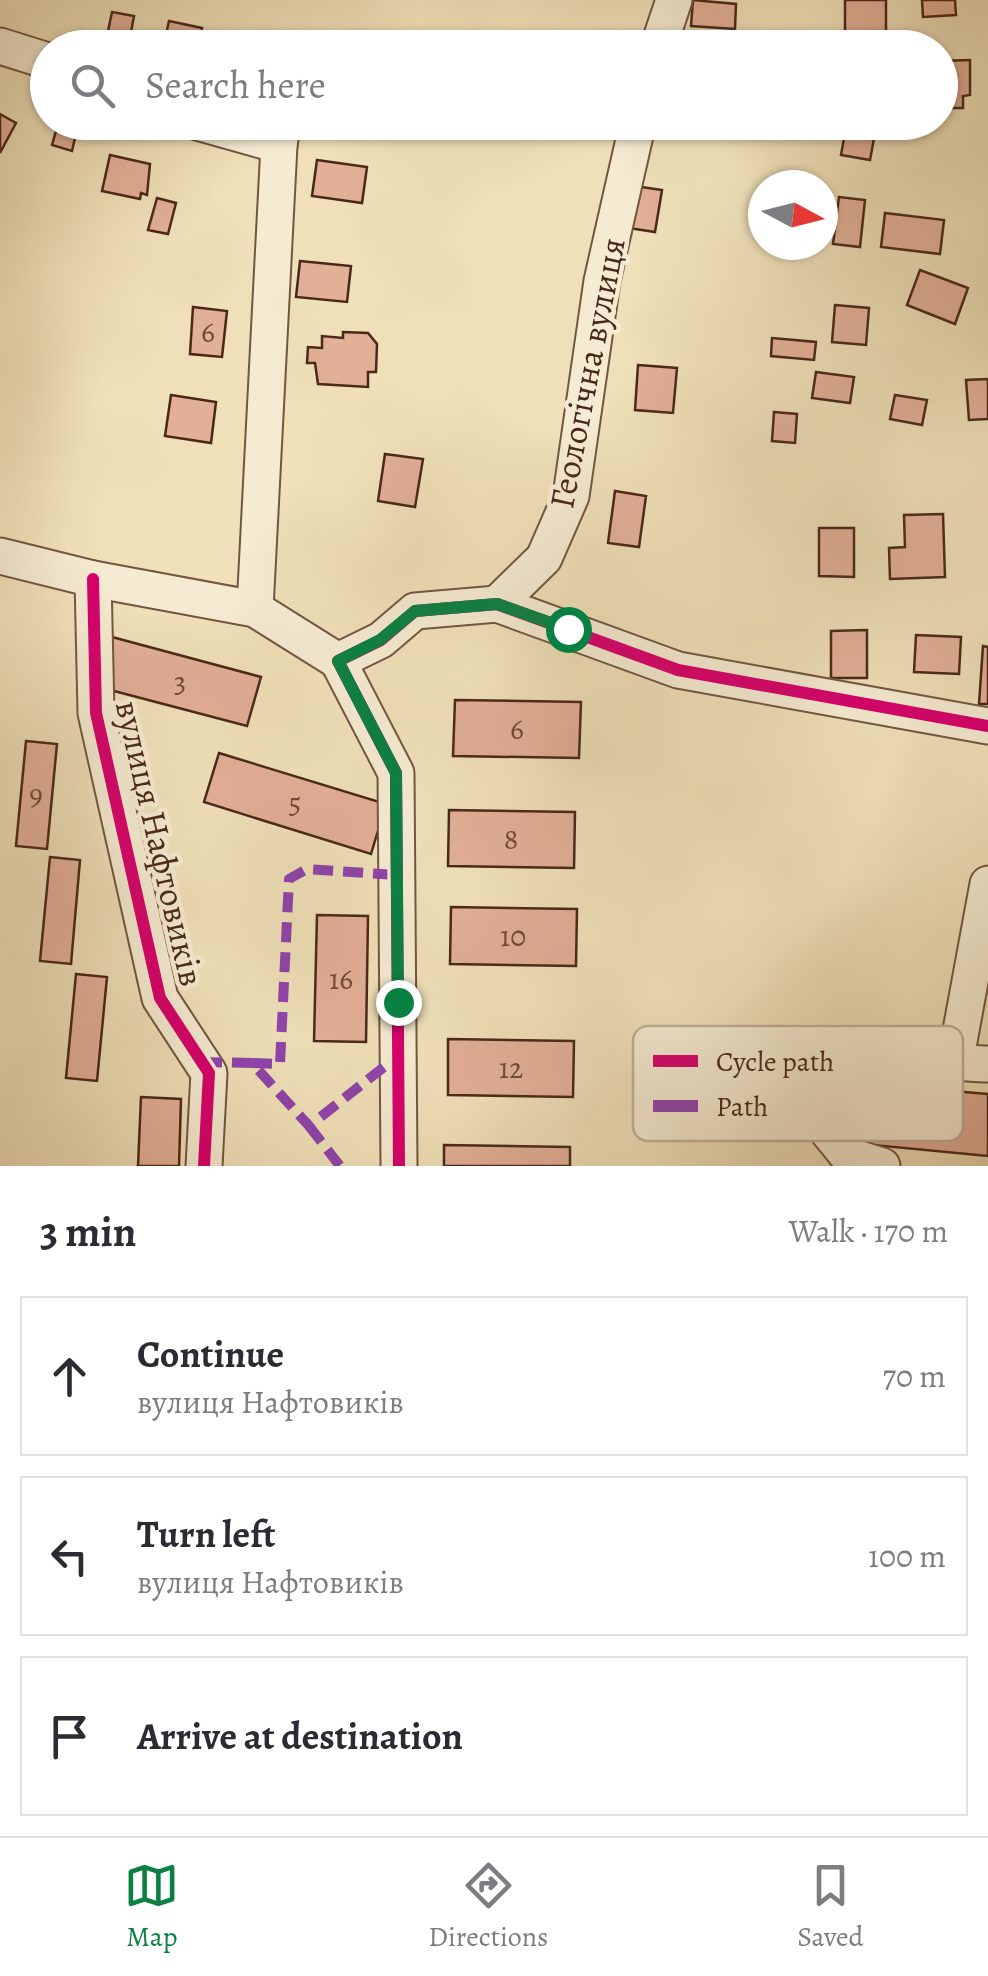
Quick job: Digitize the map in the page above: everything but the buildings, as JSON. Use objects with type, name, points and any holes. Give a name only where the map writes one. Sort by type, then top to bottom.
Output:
[{"type":"street","points":[[664,30],[674,0]]},
{"type":"street","points":[[0,46],[30,55]]},
{"type":"street","points":[[255,610],[261,442],[281,140]]},
{"type":"street","name":"Геологічна вулиця","points":[[497,604],[544,558],[571,496],[602,281],[634,140]]},
{"type":"street","points":[[0,556],[93,579],[255,610],[338,661],[396,773],[399,1166]]},
{"type":"street","name":"вулиця Нафтовиків","points":[[93,579],[96,713],[160,998],[209,1073],[204,1166]]},
{"type":"street","points":[[338,661],[380,640],[415,611],[497,604],[678,670],[988,726]]},
{"type":"street","points":[[971,1064],[988,884]]},
{"type":"street","points":[[836,1141],[847,1154],[882,1166]]},
{"type":"marked path","points":[[252,1063],[280,1064],[289,879],[307,869],[397,875]]},
{"type":"marked path","points":[[202,1062],[252,1063],[309,1126],[398,1056]]},
{"type":"marked path","points":[[309,1126],[340,1166]]},
{"type":"cycle path","points":[[93,579],[96,713],[160,998],[209,1073],[204,1166]]},
{"type":"cycle path","points":[[399,1166],[396,773],[338,661],[381,640],[415,611],[497,604],[678,670],[988,726]]},
{"type":"route","points":[[398,1002],[396,773],[338,661],[380,640],[415,611],[497,604],[568,629]]}]
